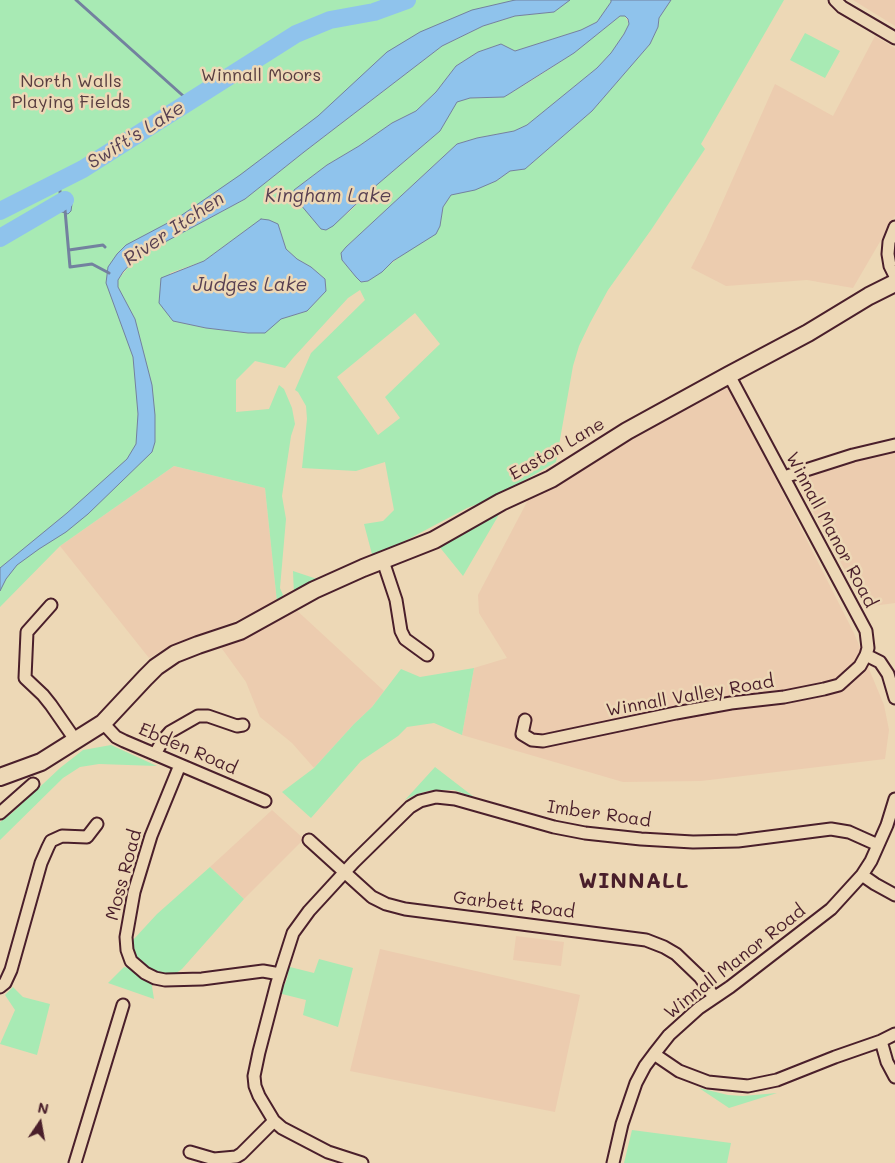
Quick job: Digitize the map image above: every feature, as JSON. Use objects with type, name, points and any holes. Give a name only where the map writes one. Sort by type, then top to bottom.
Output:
[{"type":"street","points":[[835,0],[842,7],[895,38]]},
{"type":"street","points":[[895,227],[889,242],[888,254],[890,266],[895,276]]},
{"type":"street","name":"Easton Lane","points":[[0,777],[41,762],[103,724],[145,678],[175,654],[231,634],[260,621],[314,590],[434,540],[501,502],[551,479],[628,431],[808,334],[869,296],[895,283]]},
{"type":"street","name":"Winnall Manor Road","points":[[729,375],[866,631],[868,640],[866,655]]},
{"type":"street","points":[[784,477],[854,455],[895,445]]},
{"type":"street","points":[[383,561],[396,600],[400,641],[427,655]]},
{"type":"street","points":[[50,605],[27,632],[25,678],[47,700],[76,741]]},
{"type":"street","points":[[866,655],[880,662],[888,674],[895,698]]},
{"type":"street","name":"Winnall Valley Road","points":[[525,720],[522,734],[532,740],[543,741],[615,727],[652,717],[784,697],[838,685],[856,670],[866,655]]},
{"type":"street","points":[[155,754],[170,732],[198,716],[208,716],[237,726],[243,725]]},
{"type":"street","name":"Ebden Road","points":[[103,724],[116,736],[265,800]]},
{"type":"street","name":"Moss Road","points":[[180,765],[151,836],[134,892],[126,938],[126,950],[131,961],[145,973],[165,980],[202,979],[263,971],[280,974]]},
{"type":"street","points":[[0,813],[33,784]]},
{"type":"street","name":"Imber Road","points":[[274,1121],[259,1096],[254,1076],[280,974],[293,933],[300,922],[401,814],[420,802],[436,797],[473,803],[554,827],[585,833],[640,839],[693,842],[738,841],[831,829],[850,832],[878,845]]},
{"type":"street","name":"Winnall Manor Road","points":[[613,1163],[622,1124],[636,1083],[654,1054],[685,1019],[831,909],[862,875],[887,825],[895,799]]},
{"type":"street","points":[[0,987],[11,970],[41,863],[51,841],[62,836],[88,837],[97,824]]},
{"type":"street","name":"Garbett Road","points":[[309,840],[372,897],[386,904],[405,909],[637,938],[654,942],[676,954],[700,977],[714,997]]},
{"type":"street","points":[[862,875],[895,895]]},
{"type":"street","points":[[75,1163],[123,1004]]},
{"type":"street","points":[[654,1054],[679,1071],[708,1082],[748,1086],[777,1080],[895,1034]]},
{"type":"street","points":[[881,1041],[887,1062],[895,1077]]},
{"type":"street","points":[[190,1153],[214,1159],[236,1156],[241,1154],[274,1121],[282,1128],[315,1146],[362,1163]]},
{"type":"shaded area","points":[[853,0],[895,0],[895,26]]},
{"type":"shaded area","points":[[875,36],[895,48],[895,216],[853,288],[807,280],[726,286],[691,268],[706,239],[775,84],[833,116]]},
{"type":"shaded area","points":[[729,387],[854,633],[884,705],[889,730],[885,759],[701,781],[623,782],[462,735],[474,668],[507,658],[479,613],[478,595],[528,500],[671,417]]},
{"type":"shaded area","points":[[895,452],[895,603],[865,607],[794,477]]},
{"type":"shaded area","points":[[174,466],[265,488],[277,602],[233,622],[170,646],[149,658],[60,546]]},
{"type":"shaded area","points":[[292,606],[384,691],[372,707],[314,768],[292,743],[260,717],[246,682],[220,646],[229,643]]},
{"type":"shaded area","points":[[272,810],[304,839],[244,899],[210,867]]},
{"type":"shaded area","points":[[516,936],[564,942],[561,966],[513,960]]},
{"type":"shaded area","points":[[380,949],[580,995],[555,1112],[350,1071]]},
{"type":"green space","points":[[0,0],[554,0],[499,10],[375,79],[122,261],[113,289],[135,319],[118,287],[118,280],[133,261],[245,199],[442,46],[483,26],[515,16],[554,12],[570,0],[611,0],[597,22],[581,30],[515,51],[501,44],[478,52],[456,66],[436,92],[416,111],[392,123],[327,165],[294,190],[321,229],[348,213],[372,189],[440,131],[456,102],[470,98],[504,97],[574,53],[620,16],[625,16],[629,24],[611,53],[597,68],[527,125],[514,131],[457,144],[346,247],[342,260],[361,282],[368,281],[440,226],[443,207],[451,195],[496,181],[510,171],[525,169],[592,111],[650,44],[658,27],[659,18],[671,0],[784,0],[701,144],[705,149],[608,290],[590,323],[579,346],[573,366],[556,462],[496,497],[467,508],[373,558],[364,524],[383,521],[394,510],[385,462],[356,471],[302,468],[307,419],[306,406],[295,390],[311,353],[365,300],[360,290],[348,298],[285,368],[255,361],[236,380],[236,412],[269,409],[279,385],[284,389],[292,408],[295,424],[291,436],[282,496],[286,519],[280,588],[283,595],[277,602],[265,488],[174,466],[60,546],[0,607]],"holes":[[[278,224],[286,249],[325,279],[326,291],[307,311],[281,319],[248,333],[206,328],[173,321],[170,273],[204,261],[250,227]],[[415,313],[440,344],[385,397],[400,418],[378,435],[337,377]]]},
{"type":"green space","points":[[805,33],[840,51],[825,78],[790,60]]},
{"type":"green space","points":[[501,510],[497,518],[463,576],[438,545]]},
{"type":"green space","points":[[293,571],[320,580],[294,595]]},
{"type":"green space","points":[[474,668],[462,735],[434,723],[407,727],[398,736],[361,761],[311,818],[282,792],[314,768],[372,707],[401,669],[420,677]]},
{"type":"green space","points":[[111,745],[157,766],[99,764],[80,767],[63,778],[0,840],[0,822],[60,768],[83,750]]},
{"type":"green space","points":[[435,767],[474,797],[454,790],[432,790],[405,800]]},
{"type":"green space","points":[[210,867],[244,899],[182,969],[172,976],[149,971],[140,965],[129,947],[133,940],[157,914]]},
{"type":"green space","points":[[319,959],[353,968],[338,1027],[303,1015],[306,1000],[278,993],[280,986],[285,984],[288,975],[285,970],[286,966],[314,973]]},
{"type":"green space","points":[[124,967],[151,980],[154,999],[108,983]]},
{"type":"green space","points":[[13,987],[23,997],[50,1004],[37,1055],[0,1044],[15,1010],[5,995]]},
{"type":"green space","points":[[699,1088],[728,1095],[743,1096],[777,1093],[729,1108]]},
{"type":"green space","points":[[632,1130],[731,1143],[727,1163],[624,1163]]},
{"type":"water","name":"River Itchen","points":[[515,0],[570,0],[554,12],[515,16],[483,26],[442,46],[245,199],[152,249],[133,261],[123,272],[118,280],[118,287],[135,319],[152,385],[155,442],[152,452],[88,514],[66,532],[17,565],[6,579],[0,591],[0,568],[67,513],[127,459],[136,444],[138,414],[133,357],[106,283],[108,267],[117,254],[126,245],[179,217],[240,175],[318,116],[387,52],[420,32],[472,10]]},
{"type":"water","name":"Kingham Lake","points":[[611,0],[671,0],[659,18],[658,27],[650,44],[592,111],[525,169],[510,171],[496,181],[475,190],[451,195],[443,207],[440,226],[436,234],[393,261],[382,272],[368,281],[361,282],[342,260],[341,253],[346,247],[457,144],[514,131],[527,125],[597,68],[611,53],[624,34],[629,24],[628,19],[625,16],[620,16],[574,53],[504,97],[470,98],[457,102],[440,131],[372,189],[333,226],[326,230],[321,229],[295,198],[294,190],[327,165],[392,123],[416,111],[436,92],[456,66],[478,52],[501,44],[515,51],[581,30],[597,22]]},
{"type":"water","points":[[64,199],[69,200],[72,204],[71,211],[68,214],[56,210],[58,202]]},
{"type":"water","name":"Judges Lake","points":[[261,219],[278,224],[286,249],[325,279],[326,291],[307,311],[281,319],[265,333],[206,328],[173,321],[159,303],[161,278],[204,261]]},
{"type":"waterway","points":[[76,0],[190,102]]},
{"type":"waterway","name":"Swift's Lake","points":[[0,211],[83,169],[296,34],[330,20],[374,12],[407,0]]},
{"type":"waterway","points":[[59,181],[61,202]]},
{"type":"waterway","points":[[0,238],[65,200]]},
{"type":"waterway","points":[[65,210],[70,267],[92,264],[109,273]]},
{"type":"waterway","points":[[69,250],[103,245],[105,247]]},
{"type":"district","name":"WINNALL","points":[[634,881]]},
{"type":"park label","name":"Winnall Moors","points":[[261,75]]},
{"type":"park label","name":"North Walls Playing Fields","points":[[71,91]]}]
